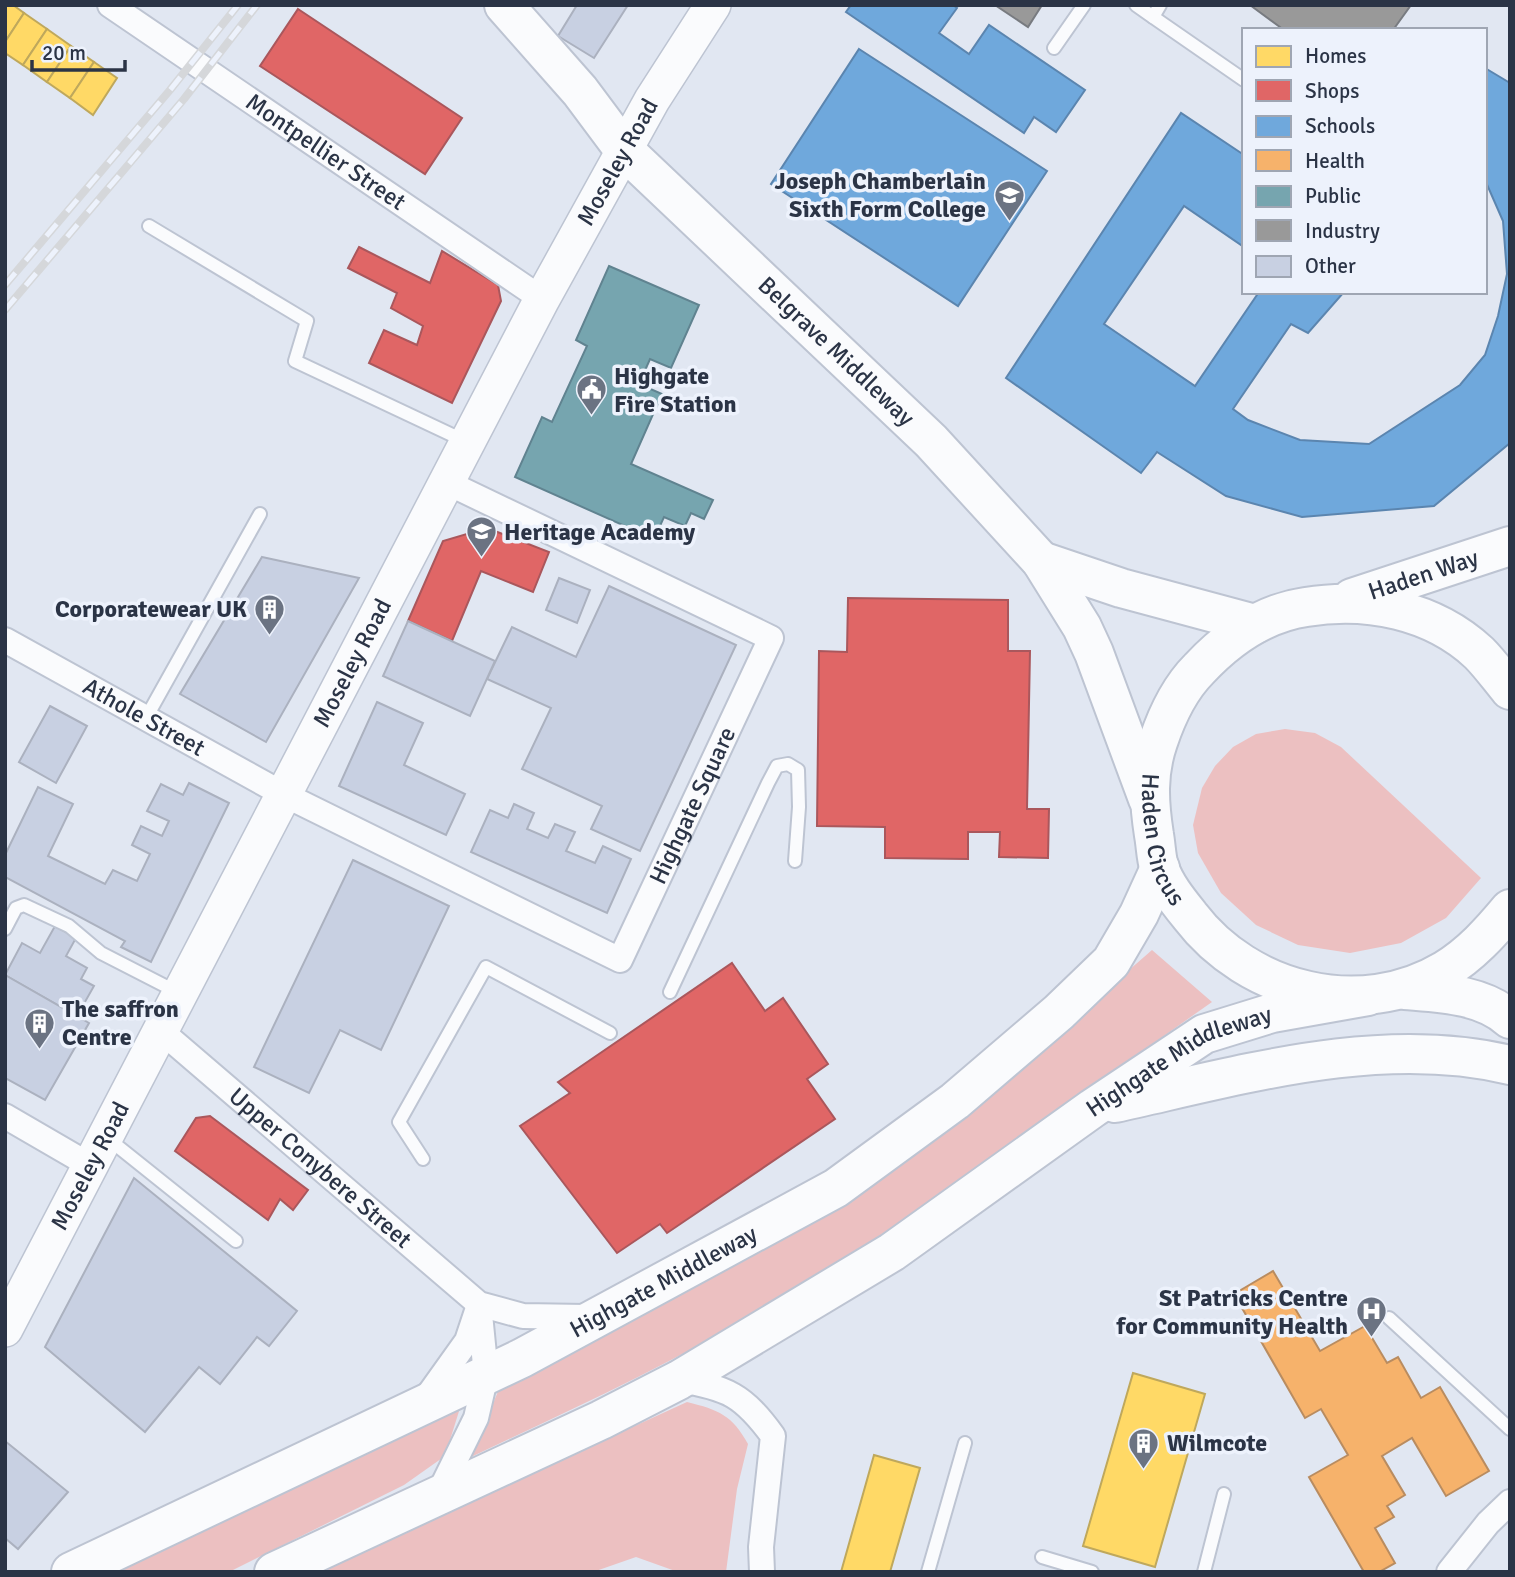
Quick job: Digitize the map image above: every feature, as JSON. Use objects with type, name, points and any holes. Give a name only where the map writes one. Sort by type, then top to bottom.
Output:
[{"type":"highway","name":"Belgrave Middleway","points":[[504,5],[580,92],[624,150],[931,441],[1041,561],[1082,627],[1094,653],[1148,799]]},
{"type":"highway","name":"Haden Way","points":[[1336,602],[1510,546]]},
{"type":"highway","name":"Belgrave Middleway","points":[[1041,561],[1121,588],[1255,624]]},
{"type":"highway","name":"Haden Circus","points":[[1510,690],[1478,653],[1436,624],[1387,606],[1336,602],[1294,609],[1255,624],[1218,648],[1188,680],[1166,717],[1152,758],[1148,799],[1160,868],[1173,895],[1208,941],[1255,974],[1310,993],[1384,992],[1453,964],[1482,942],[1510,909]]},
{"type":"highway","name":"Highgate Middleway","points":[[71,1572],[602,1317],[836,1188],[955,1101],[1059,1012],[1111,962],[1139,914],[1160,868]]},
{"type":"highway","name":"Highgate Middleway","points":[[274,1572],[679,1380],[892,1252],[1093,1108],[1204,1034],[1272,1013],[1384,992]]},
{"type":"highway","points":[[1384,992],[1457,995],[1501,1011],[1510,1019]]},
{"type":"highway","points":[[1093,1108],[1233,1077],[1367,1054],[1480,1058],[1510,1065]]},
{"type":"street","name":"Montpellier Street","points":[[110,5],[542,299]]},
{"type":"street","name":"Moseley Road","points":[[5,1329],[542,299],[624,150],[713,5]]},
{"type":"street","name":"Highgate Square","points":[[283,794],[620,960],[771,638],[446,482]]},
{"type":"street","name":"Athole Street","points":[[5,640],[283,794]]},
{"type":"street","name":"Upper Conybere Street","points":[[161,1031],[479,1304],[523,1316],[556,1319],[602,1317]]},
{"type":"street","points":[[5,1116],[98,1152]]},
{"type":"street","points":[[438,1495],[476,1418],[486,1375],[479,1304]]},
{"type":"street","points":[[422,1404],[449,1370],[467,1341],[479,1304]]},
{"type":"street","points":[[679,1380],[719,1387],[753,1408],[773,1436],[761,1547],[762,1572]]},
{"type":"street","points":[[1449,1572],[1488,1523],[1510,1502]]},
{"type":"lane","points":[[1054,48],[1084,5]]},
{"type":"lane","points":[[1136,5],[1242,79]]},
{"type":"lane","points":[[1153,17],[1160,5]]},
{"type":"lane","points":[[149,226],[307,321],[295,361],[467,442]]},
{"type":"lane","points":[[146,718],[260,514]]},
{"type":"lane","points":[[670,992],[768,783],[777,766],[788,764],[798,770],[795,861]]},
{"type":"lane","points":[[5,929],[16,908],[24,905],[69,926],[101,953],[180,993]]},
{"type":"lane","points":[[423,1159],[399,1122],[485,967],[610,1033]]},
{"type":"lane","points":[[98,1152],[236,1241]]},
{"type":"lane","points":[[1389,1318],[1510,1429]]},
{"type":"lane","points":[[929,1572],[965,1443]]},
{"type":"lane","points":[[1204,1572],[1224,1494]]},
{"type":"lane","points":[[1042,1557],[1092,1572]]},
{"type":"shaded area","points":[[1285,729],[1315,733],[1341,747],[1481,878],[1446,918],[1401,943],[1350,953],[1298,945],[1256,925],[1221,893],[1198,853],[1193,825],[1202,788],[1215,766],[1233,747],[1256,734]]},
{"type":"shaded area","points":[[1152,950],[1212,1002],[951,1188],[790,1293],[673,1359],[471,1457],[499,1389],[953,1124]]},
{"type":"shaded area","points":[[687,1402],[724,1415],[736,1426],[748,1444],[737,1489],[726,1572],[678,1572],[636,1557],[593,1572],[307,1572],[482,1496]]},
{"type":"shaded area","points":[[460,1408],[445,1456],[404,1485],[229,1572],[113,1572]]},
{"type":"building: Homes","points":[[5,5],[13,5],[24,13],[5,42]]},
{"type":"building: Homes","points":[[24,13],[47,29],[23,65],[5,53],[5,42]]},
{"type":"building: Homes","points":[[47,29],[71,46],[47,82],[23,65]]},
{"type":"building: Homes","points":[[71,46],[94,62],[70,98],[47,82]]},
{"type":"building: Homes","points":[[94,62],[117,78],[93,115],[70,98]]},
{"type":"building: Homes","name":"Wilmcote","points":[[1133,1373],[1205,1394],[1155,1567],[1083,1546]]},
{"type":"building: Homes","points":[[874,1455],[920,1468],[890,1572],[841,1572]]},
{"type":"building: Shops","points":[[298,9],[462,118],[425,174],[260,66]]},
{"type":"building: Shops","points":[[359,247],[430,283],[442,251],[498,285],[501,301],[452,403],[369,363],[384,330],[417,345],[423,326],[391,308],[397,293],[348,268]]},
{"type":"building: Shops","points":[[487,528],[549,552],[533,592],[481,571],[452,641],[408,621],[443,541]]},
{"type":"building: Shops","points":[[848,598],[1008,600],[1008,651],[1030,651],[1027,809],[1049,809],[1048,858],[999,857],[1000,832],[968,832],[968,859],[885,858],[885,827],[817,826],[819,651],[847,652]]},
{"type":"building: Shops","points":[[732,963],[765,1011],[783,998],[828,1064],[807,1079],[835,1119],[667,1233],[660,1224],[617,1253],[520,1126],[570,1093],[558,1082]]},
{"type":"building: Shops","points":[[210,1116],[308,1190],[293,1210],[280,1199],[268,1220],[175,1151],[196,1118]]},
{"type":"building: Schools","points":[[851,5],[953,5],[957,8],[939,33],[969,54],[989,25],[1085,90],[1056,132],[1034,117],[1024,133],[846,12]]},
{"type":"building: Schools","points":[[859,49],[1047,171],[958,306],[771,184]]},
{"type":"building: Schools","points":[[1487,69],[1510,83],[1510,443],[1434,506],[1302,517],[1226,496],[1157,452],[1141,473],[1006,378],[1181,113],[1242,154],[1242,246],[1184,206],[1104,324],[1195,386],[1258,294],[1342,294],[1308,333],[1291,324],[1233,409],[1248,420],[1300,440],[1369,444],[1460,385],[1485,355],[1498,316],[1507,274],[1503,221],[1487,185]]},
{"type":"building: Health","points":[[1273,1271],[1320,1351],[1365,1326],[1387,1363],[1398,1357],[1421,1398],[1440,1387],[1489,1471],[1446,1496],[1412,1438],[1382,1456],[1405,1495],[1387,1506],[1394,1517],[1375,1528],[1395,1563],[1379,1572],[1364,1572],[1309,1477],[1348,1455],[1321,1409],[1305,1418],[1234,1294]]},
{"type":"building: Public","points":[[609,266],[699,305],[671,368],[650,359],[639,384],[662,394],[631,464],[713,500],[704,519],[691,513],[685,526],[664,517],[654,539],[515,477],[542,417],[552,422],[587,346],[576,340]]},
{"type":"building: Industry","points":[[995,5],[1042,5],[1028,27]]},
{"type":"building: Industry","points":[[1250,5],[1411,5],[1394,28],[1281,28]]},
{"type":"building: Other","points":[[577,5],[628,5],[594,58],[558,36]]},
{"type":"building: Other","name":"Corporatewear UK","points":[[262,557],[359,578],[266,742],[180,694]]},
{"type":"building: Other","points":[[559,578],[590,590],[577,623],[546,610]]},
{"type":"building: Other","points":[[609,586],[736,645],[640,851],[591,829],[602,806],[522,769],[551,708],[487,679],[512,627],[576,657]]},
{"type":"building: Other","points":[[408,621],[495,661],[470,716],[383,676]]},
{"type":"building: Other","points":[[377,702],[423,723],[404,765],[465,794],[446,835],[339,786]]},
{"type":"building: Other","points":[[50,706],[87,726],[56,783],[19,762]]},
{"type":"building: Other","points":[[189,783],[229,803],[151,962],[121,947],[125,941],[5,877],[5,855],[38,787],[73,804],[48,856],[105,884],[113,870],[137,881],[150,854],[132,845],[141,826],[162,836],[169,821],[147,811],[161,784],[183,795]]},
{"type":"building: Other","points":[[514,804],[534,813],[527,829],[548,838],[555,824],[575,832],[566,851],[595,863],[603,846],[631,859],[607,913],[471,852],[490,810],[508,818]]},
{"type":"building: Other","points":[[353,860],[449,906],[381,1050],[340,1030],[309,1093],[254,1067]]},
{"type":"building: Other","points":[[55,926],[76,938],[66,956],[87,968],[81,979],[94,986],[77,1016],[5,975],[22,943],[40,953]]},
{"type":"building: Other","name":"The saffron Centre","points":[[5,975],[89,1023],[45,1100],[5,1078]]},
{"type":"building: Other","points":[[134,1178],[297,1311],[269,1346],[257,1337],[220,1384],[199,1367],[145,1432],[45,1347]]},
{"type":"building: Other","points":[[5,1441],[68,1492],[18,1549],[5,1538]]},
{"type":"railway","points":[[5,285],[170,90],[238,5]]},
{"type":"railway","points":[[5,310],[184,99],[257,5]]},
{"type":"place","name":"Joseph Chamberlain Sixth Form College","points":[[1009,222]]},
{"type":"place","name":"Highgate Fire Station","points":[[591,417]]},
{"type":"place","name":"Heritage Academy","points":[[481,559]]},
{"type":"place","name":"Corporatewear UK","points":[[270,636]]},
{"type":"place","name":"The saffron Centre","points":[[39,1050]]},
{"type":"place","name":"St Patricks Centre for Community Health","points":[[1371,1339]]},
{"type":"place","name":"Wilmcote","points":[[1144,1470]]}]
